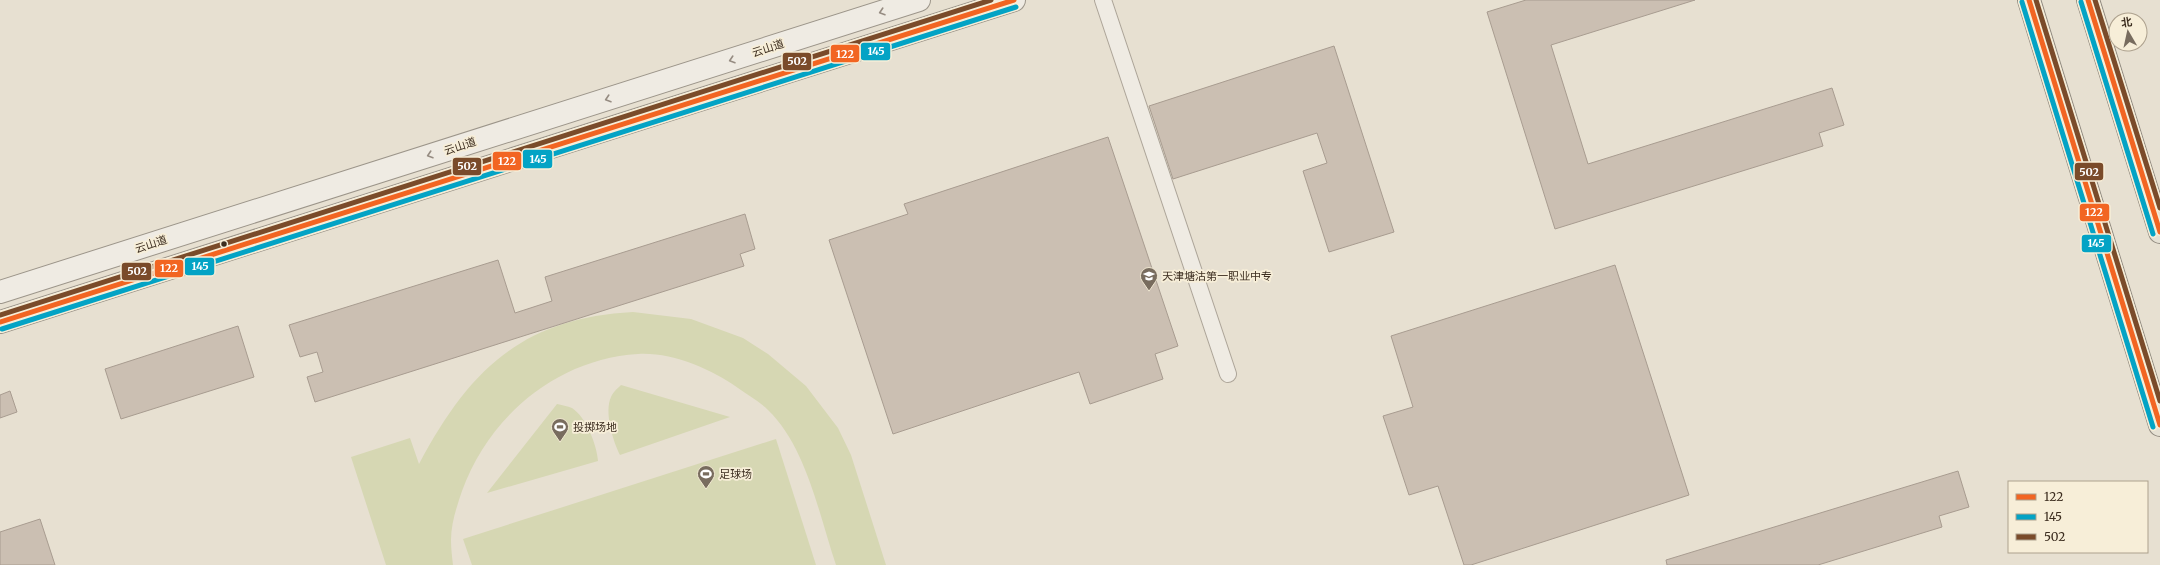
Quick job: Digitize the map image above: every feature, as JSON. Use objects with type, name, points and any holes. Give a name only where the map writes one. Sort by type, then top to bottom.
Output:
[{"type":"main road","name":"云山道","points":[[0,292],[919,0]]},
{"type":"main road","points":[[0,322],[1014,0]]},
{"type":"main road","points":[[2029,0],[2160,425]]},
{"type":"main road","points":[[2088,0],[2160,232]]},
{"type":"lane","points":[[1103,0],[1228,374]]},
{"type":"green space","points":[[633,312],[691,319],[743,338],[768,354],[806,386],[838,428],[851,455],[886,565],[836,565],[810,483],[802,463],[793,443],[765,407],[716,374],[703,368],[691,363],[664,356],[638,354],[608,358],[580,367],[554,380],[530,396],[508,416],[490,439],[474,464],[462,491],[451,534],[453,565],[386,565],[351,457],[410,438],[419,464],[438,431],[458,401],[479,376],[503,355],[530,338],[560,325],[594,316]]},
{"type":"green space","name":"投掷场地","points":[[621,385],[730,417],[620,455],[612,434],[608,410],[612,395]]},
{"type":"green space","name":"投掷场地","points":[[557,404],[572,408],[582,418],[593,440],[598,461],[487,493]]},
{"type":"green space","name":"足球场","points":[[776,439],[816,565],[472,565],[463,539]]},
{"type":"building","points":[[1526,0],[1695,0],[1551,45],[1588,164],[1832,88],[1844,125],[1819,133],[1823,146],[1555,229],[1487,12]]},
{"type":"building","points":[[1334,46],[1394,232],[1329,252],[1303,171],[1327,163],[1317,133],[1173,179],[1149,106]]},
{"type":"building","points":[[1108,137],[1178,346],[1155,354],[1163,379],[1090,404],[1079,372],[893,434],[829,240],[908,214],[904,204]]},
{"type":"building","points":[[745,214],[755,249],[740,254],[744,266],[315,402],[307,377],[323,372],[317,352],[300,357],[289,325],[498,260],[515,313],[552,301],[545,277]]},
{"type":"building","points":[[1615,265],[1689,495],[1471,565],[1464,565],[1438,486],[1409,495],[1383,416],[1413,407],[1391,336]]},
{"type":"building","points":[[238,326],[254,377],[121,419],[105,369]]},
{"type":"building","points":[[10,391],[17,412],[0,418],[0,395]]},
{"type":"building","points":[[1958,471],[1969,507],[1939,516],[1942,527],[1818,565],[1667,565],[1666,560]]},
{"type":"building","points":[[40,519],[55,565],[0,565],[0,532]]},
{"type":"transit line","name":"502","points":[[0,315],[991,0]]},
{"type":"transit line","name":"122","points":[[0,322],[1014,0]]},
{"type":"transit line","name":"122","points":[[2029,0],[2160,425]]},
{"type":"transit line","name":"502","points":[[2036,0],[2160,401]]},
{"type":"transit line","name":"122","points":[[2088,0],[2160,232]]},
{"type":"transit line","name":"502","points":[[2095,0],[2160,208]]},
{"type":"transit line","name":"145","points":[[2022,2],[2153,427]]},
{"type":"transit line","name":"145","points":[[2081,2],[2153,234]]},
{"type":"transit line","name":"145","points":[[2,329],[1016,7]]},
{"type":"place","name":"天津塘沽第一职业中专","points":[[1149,291]]},
{"type":"place","name":"投掷场地","points":[[560,442]]},
{"type":"place","name":"足球场","points":[[706,489]]}]
